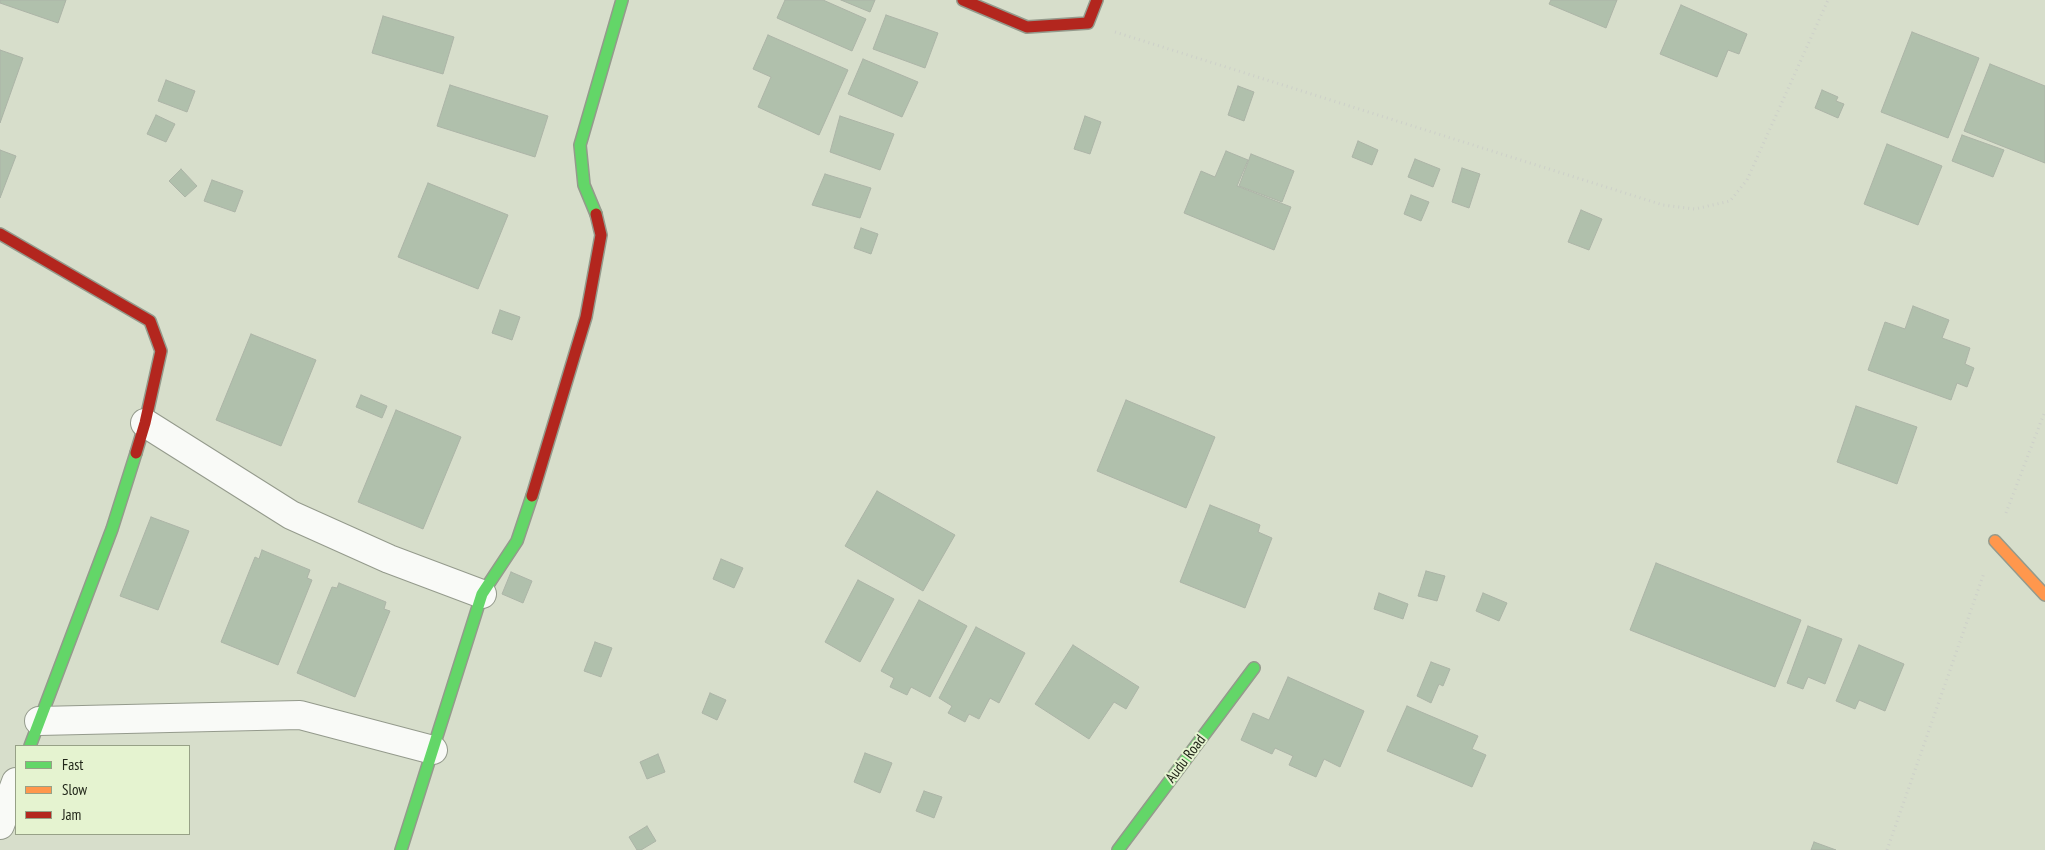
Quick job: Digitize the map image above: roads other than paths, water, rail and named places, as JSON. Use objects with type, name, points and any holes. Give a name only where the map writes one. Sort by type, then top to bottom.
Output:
[{"type":"street","points":[[401,850],[482,594],[518,541],[586,317],[601,235],[595,210],[584,185],[580,146],[622,0]]},
{"type":"street","points":[[963,0],[1026,26],[1088,24],[1097,0]]},
{"type":"street","points":[[0,234],[150,321],[161,351],[145,423],[112,529],[30,745]]},
{"type":"street","points":[[145,423],[291,515],[389,559],[482,594]]},
{"type":"street","points":[[1995,541],[2045,595]]},
{"type":"street","name":"Audu Road","points":[[1118,850],[1254,668]]},
{"type":"street","points":[[39,721],[300,715],[433,750]]},
{"type":"street","points":[[0,825],[15,785]]}]
